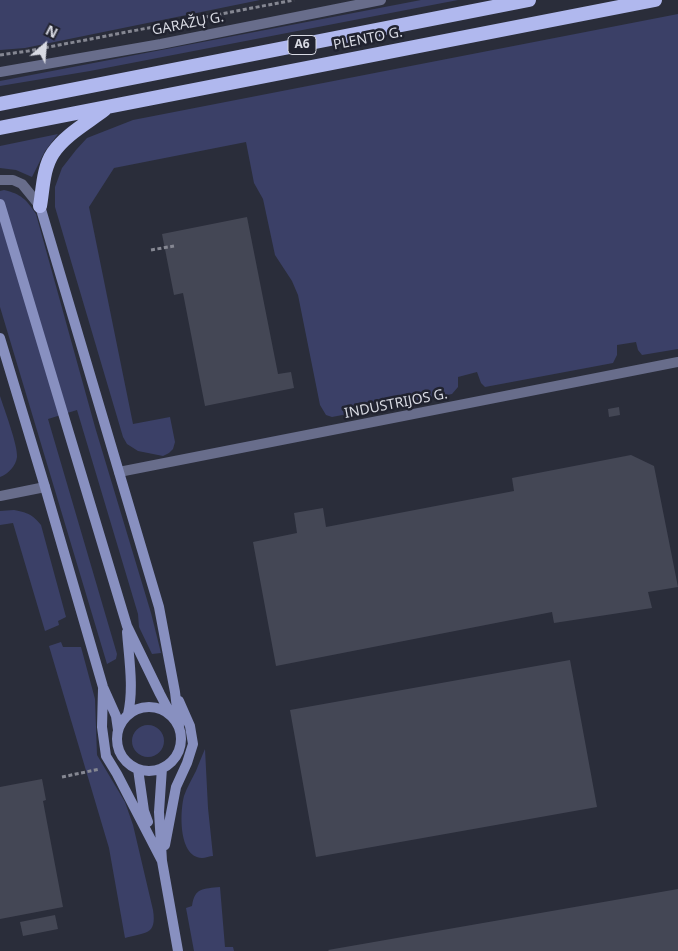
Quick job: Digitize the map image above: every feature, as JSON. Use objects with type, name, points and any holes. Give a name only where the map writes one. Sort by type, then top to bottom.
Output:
[{"type":"highway","name":"PLENTO G.","points":[[0,104],[529,0]]},
{"type":"highway","name":"PLENTO G.","points":[[0,128],[655,0]]},
{"type":"highway","points":[[40,206],[45,172],[52,154],[65,139],[107,108]]},
{"type":"main road","points":[[0,204],[127,626],[178,726]]},
{"type":"main road","points":[[0,338],[103,687],[116,716],[117,742],[120,753],[127,763],[138,769],[150,771],[162,768],[172,761],[179,750],[181,738],[178,726],[176,692],[159,607],[40,206]]},
{"type":"main road","points":[[127,626],[131,685],[128,714]]},
{"type":"main road","points":[[103,687],[102,727],[106,756],[162,861]]},
{"type":"main road","points":[[162,861],[176,787],[187,763],[192,744],[190,726],[176,692]]},
{"type":"main road","points":[[118,730],[128,714],[139,708],[151,707],[162,710],[172,717]]},
{"type":"main road","points":[[162,768],[159,812],[162,861],[178,951]]},
{"type":"main road","points":[[138,769],[144,811],[162,861]]},
{"type":"street","name":"GARAŽŲ G.","points":[[0,72],[161,44],[381,0]]},
{"type":"street","points":[[0,180],[13,180],[22,184],[40,206]]},
{"type":"street","name":"INDUSTRIJOS G.","points":[[119,472],[678,362]]},
{"type":"street","points":[[0,496],[45,487]]},
{"type":"path","points":[[0,55],[38,50],[294,0]]},
{"type":"path","points":[[151,250],[174,246]]},
{"type":"path","points":[[62,777],[112,767]]},
{"type":"shaded area","points":[[0,0],[260,0],[25,48],[0,50]]},
{"type":"shaded area","points":[[421,0],[458,0],[90,71],[0,86],[0,81]]},
{"type":"shaded area","points":[[678,14],[678,349],[642,355],[638,350],[636,342],[617,345],[617,355],[613,363],[485,387],[481,383],[477,372],[458,377],[458,387],[452,394],[332,417],[326,415],[320,405],[298,295],[292,281],[275,255],[263,199],[254,183],[246,142],[114,168],[89,207],[133,424],[170,417],[175,442],[173,449],[163,456],[138,451],[127,444],[123,437],[55,207],[55,187],[62,168],[87,138],[133,120]]},
{"type":"shaded area","points":[[58,134],[45,151],[32,177],[16,170],[0,168],[0,146]]},
{"type":"shaded area","points":[[4,190],[15,193],[23,198],[36,214],[95,427],[151,613],[161,653],[152,654],[139,627],[138,614],[77,410],[48,419],[117,654],[116,659],[107,664],[0,307],[0,191]]},
{"type":"shaded area","points":[[0,396],[13,436],[17,457],[11,469],[0,477]]},
{"type":"shaded area","points":[[14,510],[29,514],[41,525],[66,617],[58,621],[59,625],[45,631],[13,523],[0,525],[0,511]]},
{"type":"shaded area","points":[[61,642],[63,647],[81,647],[95,699],[97,755],[125,802],[133,825],[153,910],[154,918],[151,929],[125,938],[109,848],[49,646]]},
{"type":"shaded area","points":[[148,725],[154,726],[159,730],[163,735],[163,747],[159,752],[154,756],[148,757],[142,756],[137,752],[133,747],[132,741],[133,735],[137,730],[142,726]]},
{"type":"shaded area","points":[[205,749],[213,856],[202,858],[194,856],[188,850],[182,832],[182,812],[185,793]]},
{"type":"shaded area","points":[[220,887],[225,947],[233,947],[234,951],[194,951],[186,908],[192,906],[195,895],[201,890]]},
{"type":"building","points":[[247,217],[278,374],[291,372],[294,388],[205,406],[183,293],[174,295],[162,234]]},
{"type":"building","points":[[619,407],[620,415],[609,417],[608,409]]},
{"type":"building","points":[[631,455],[654,466],[678,587],[648,592],[652,608],[554,623],[552,612],[276,666],[253,542],[297,533],[294,513],[323,508],[326,527],[514,491],[512,478]]},
{"type":"building","points":[[570,660],[597,807],[316,857],[290,710]]},
{"type":"building","points":[[42,779],[46,800],[43,801],[63,907],[0,919],[0,787]]},
{"type":"building","points":[[678,889],[678,951],[328,950]]},
{"type":"building","points":[[55,915],[58,929],[23,936],[20,922]]}]
